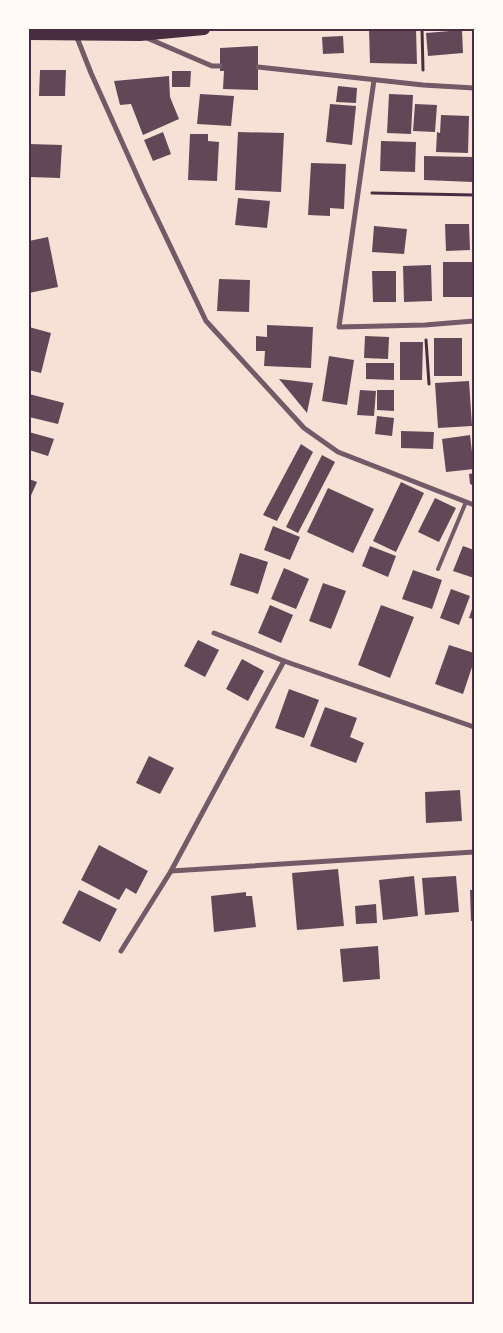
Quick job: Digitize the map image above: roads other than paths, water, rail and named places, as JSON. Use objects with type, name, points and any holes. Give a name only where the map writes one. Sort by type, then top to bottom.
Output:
[{"type":"main road","points":[[29,34],[76,32],[140,35],[204,29]]},
{"type":"street","points":[[76,32],[91,73],[140,183],[206,321],[304,428],[338,452],[474,505]]},
{"type":"street","points":[[140,35],[212,66],[220,66]]},
{"type":"street","points":[[258,67],[423,85],[474,88]]},
{"type":"street","points":[[374,80],[339,327],[425,325],[474,321]]},
{"type":"street","points":[[214,632],[284,661],[474,727]]},
{"type":"street","points":[[121,951],[171,871],[284,661]]},
{"type":"street","points":[[171,871],[474,852]]},
{"type":"lane","points":[[438,569],[466,502]]}]
